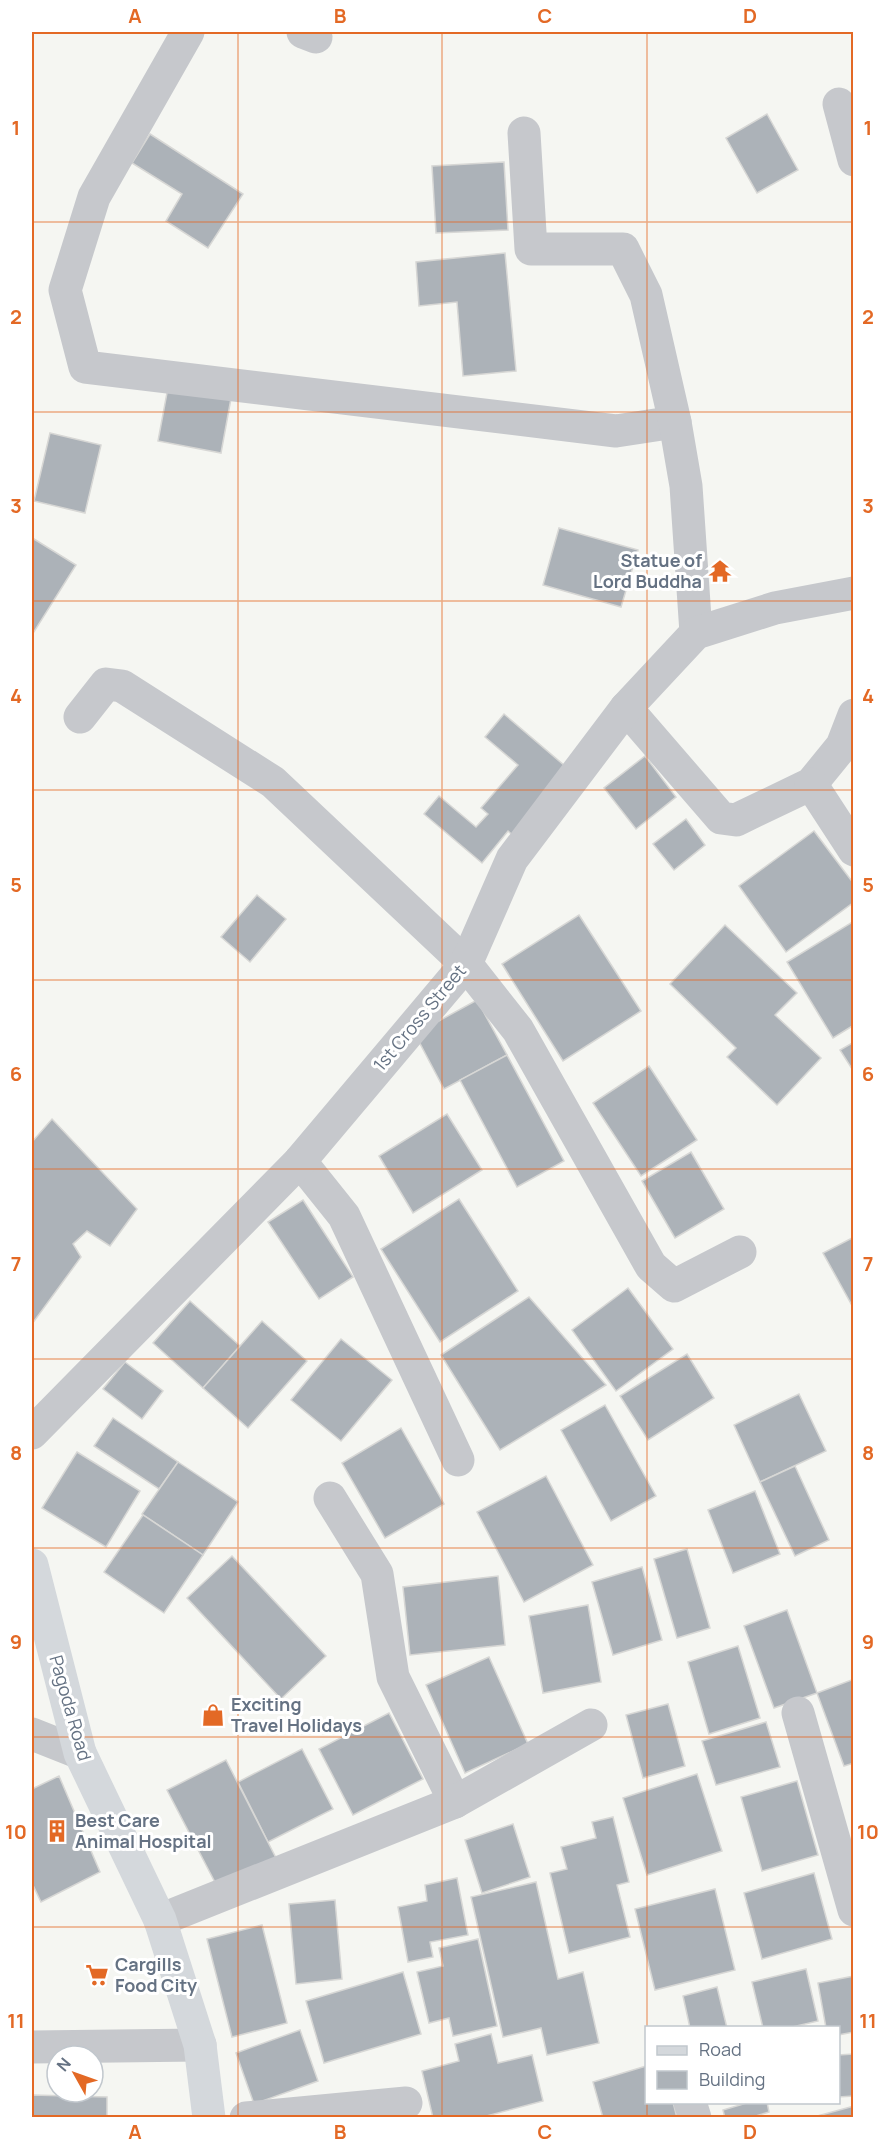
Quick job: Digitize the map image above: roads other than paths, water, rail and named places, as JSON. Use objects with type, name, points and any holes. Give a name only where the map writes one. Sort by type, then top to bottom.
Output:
[{"type":"main road","name":"Pagoda Road","points":[[32,1565],[80,1752],[160,1920],[200,2045],[209,2118]]},
{"type":"street","points":[[188,32],[94,196],[65,290],[85,367],[615,430],[675,422]]},
{"type":"street","points":[[839,104],[854,160]]},
{"type":"street","points":[[524,133],[531,249],[623,249],[646,295],[675,422],[686,486],[696,633]]},
{"type":"street","name":"1st Cross Street","points":[[32,1434],[300,1161],[466,964],[512,859],[626,708],[696,633],[775,608],[854,593]]},
{"type":"street","points":[[80,717],[106,684],[122,686],[273,782],[466,964],[518,1030],[651,1266],[674,1286],[740,1252]]},
{"type":"street","points":[[626,708],[721,819],[736,820],[811,784],[848,751],[854,715]]},
{"type":"street","points":[[811,784],[854,850]]},
{"type":"street","points":[[300,1161],[344,1216],[458,1460]]},
{"type":"street","points":[[330,1498],[377,1575],[393,1677],[455,1802]]},
{"type":"street","points":[[798,1713],[854,1910]]},
{"type":"street","points":[[160,1920],[455,1802],[591,1725]]},
{"type":"street","points":[[32,1734],[80,1752]]},
{"type":"street","points":[[32,2048],[200,2045]]},
{"type":"street","points":[[246,2118],[406,2103]]},
{"type":"place","name":"Statue of Lord Buddha","points":[[720,571]]},
{"type":"place","name":"Exciting Travel Holidays","points":[[213,1715]]},
{"type":"place","name":"Best Care Animal Hospital","points":[[57,1831]]},
{"type":"place","name":"Cargills Food City","points":[[97,1975]]}]
